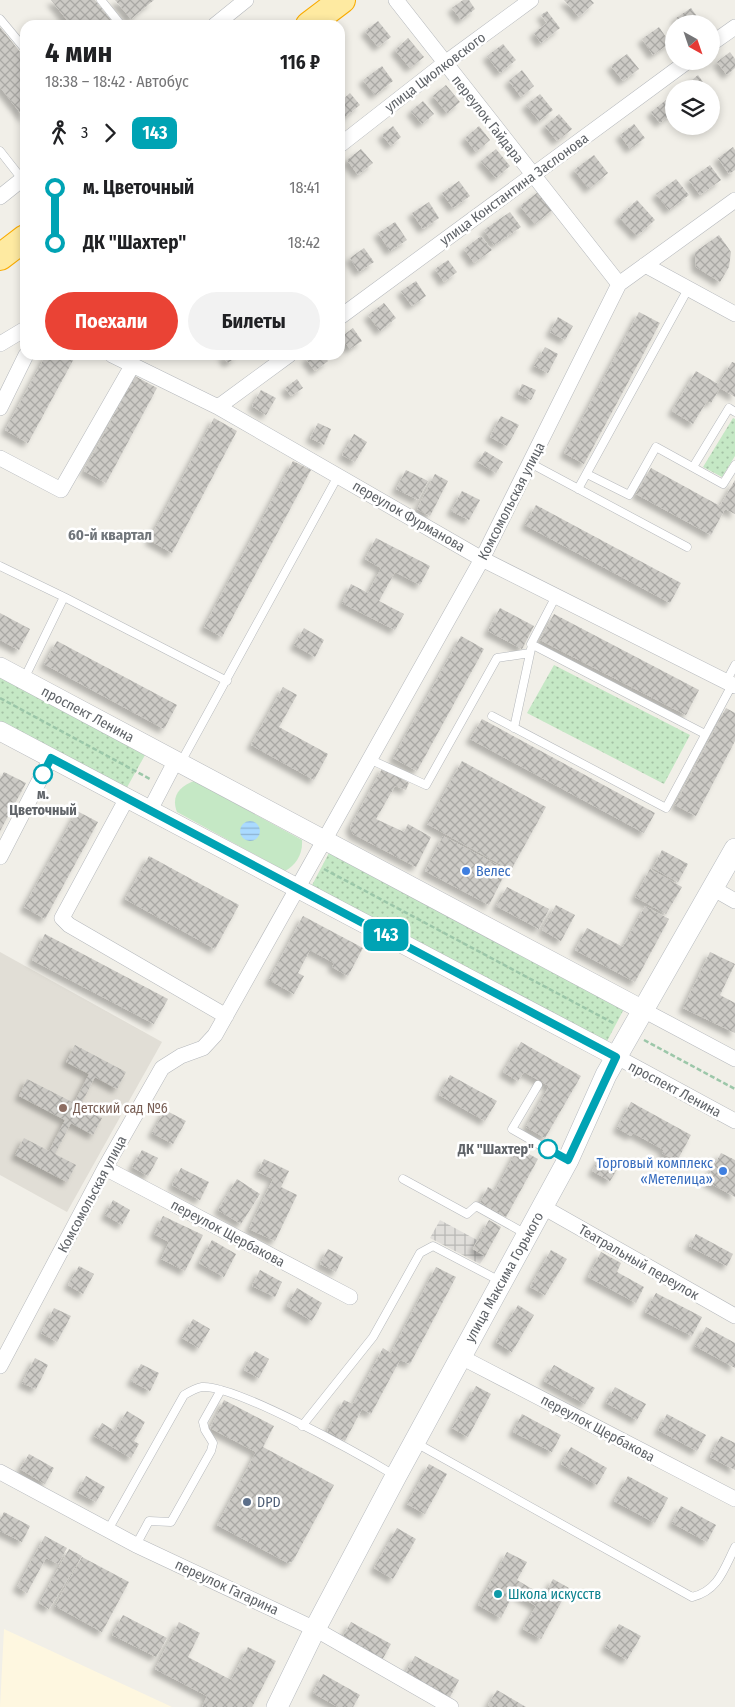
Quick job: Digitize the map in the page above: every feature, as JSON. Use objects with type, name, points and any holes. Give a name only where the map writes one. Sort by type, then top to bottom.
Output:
[{"type":"highway","points":[[316,20],[342,0]]},
{"type":"highway","points":[[0,257],[20,242]]},
{"type":"main road","name":"улица Максима Горького","points":[[277,1707],[315,1629],[396,1476],[568,1160],[616,1057],[714,889],[735,849]]},
{"type":"street","points":[[221,20],[246,0]]},
{"type":"street","name":"переулок Гайдара","points":[[396,0],[619,284]]},
{"type":"street","name":"улица Циолковского","points":[[345,141],[445,63],[531,0]]},
{"type":"street","points":[[720,38],[735,27]]},
{"type":"street","name":"улица Константина Заслонова","points":[[345,313],[676,70]]},
{"type":"street","points":[[0,197],[20,181]]},
{"type":"street","name":"Комсомольская улица","points":[[324,839],[482,559],[619,284],[735,200]]},
{"type":"street","points":[[644,265],[732,310]]},
{"type":"street","points":[[0,344],[20,332]]},
{"type":"street","points":[[0,408],[24,360]]},
{"type":"street","name":"переулок Фурманова","points":[[121,360],[218,407],[482,559],[731,684]]},
{"type":"street","points":[[218,407],[282,360]]},
{"type":"street","points":[[0,458],[60,490],[132,366]]},
{"type":"street","name":"проспект Ленина","points":[[0,667],[735,1059]]},
{"type":"street","name":"проспект Ленина","points":[[0,731],[735,1121]]},
{"type":"street","points":[[0,857],[51,758]]},
{"type":"street","points":[[150,810],[178,761]]},
{"type":"street","points":[[127,798],[62,918],[69,925],[226,1016]]},
{"type":"street","points":[[297,888],[324,839]]},
{"type":"street","name":"Комсомольская улица","points":[[0,1366],[105,1168],[162,1068],[181,1056],[204,1048],[215,1035],[297,888]]},
{"type":"street","points":[[714,889],[735,901]]},
{"type":"street","name":"переулок Щербакова","points":[[105,1168],[350,1297]]},
{"type":"street","name":"Театральный переулок","points":[[543,1207],[735,1316]]},
{"type":"street","name":"переулок Щербакова","points":[[461,1357],[735,1499]]},
{"type":"street","name":"переулок Гагарина","points":[[0,1472],[136,1545],[315,1629],[451,1707]]},
{"type":"lane","points":[[103,1],[118,20]]},
{"type":"lane","points":[[0,19],[20,43]]},
{"type":"lane","points":[[0,151],[20,174]]},
{"type":"lane","points":[[578,489],[688,289]]},
{"type":"lane","points":[[694,467],[730,408],[735,412]]},
{"type":"lane","points":[[587,474],[629,495],[656,447],[724,484],[735,465]]},
{"type":"lane","points":[[530,463],[687,547]]},
{"type":"lane","points":[[178,761],[227,681],[338,476]]},
{"type":"lane","points":[[0,566],[227,681]]},
{"type":"lane","points":[[514,728],[532,644],[556,596]]},
{"type":"lane","points":[[24,680],[64,598]]},
{"type":"lane","points":[[532,644],[705,734]]},
{"type":"lane","points":[[370,759],[426,785],[497,658],[530,654]]},
{"type":"lane","points":[[492,716],[666,808],[731,684],[735,665]]},
{"type":"lane","points":[[538,1085],[512,1129],[568,1160]]},
{"type":"lane","points":[[403,1179],[467,1214],[476,1206],[527,1235]]},
{"type":"lane","points":[[302,1426],[373,1336],[420,1253],[433,1246],[501,1282]]},
{"type":"lane","points":[[108,1530],[184,1394],[201,1387],[228,1391],[302,1426],[396,1476]]},
{"type":"lane","points":[[136,1545],[149,1522],[171,1522],[212,1451],[213,1443],[204,1430],[204,1422],[221,1390]]},
{"type":"lane","points":[[415,1443],[692,1597],[705,1594],[716,1584],[735,1548]]},
{"type":"path","points":[[0,698],[163,786]]},
{"type":"path","points":[[311,862],[735,1089]]},
{"type":"shaded area","name":"Детский сад №6","points":[[0,952],[162,1042],[67,1212],[0,1175]]},
{"type":"shaded area","points":[[440,1220],[477,1240],[472,1249],[485,1256],[480,1264],[430,1238]]},
{"type":"shaded area","points":[[4,1629],[172,1707],[0,1707]]},
{"type":"green space","points":[[733,418],[735,419],[735,456],[722,477],[703,467]]},
{"type":"green space","points":[[554,665],[690,735],[664,784],[527,713]]},
{"type":"green space","points":[[0,677],[145,755],[125,791],[0,724]]},
{"type":"green space","points":[[194,781],[302,840],[300,854],[292,866],[285,871],[177,812],[175,801],[180,789]]},
{"type":"green space","points":[[330,851],[625,1007],[605,1045],[310,889]]},
{"type":"water","points":[[250,821],[257,824],[260,831],[257,838],[250,841],[243,838],[240,831],[243,824]]},
{"type":"building","points":[[51,0],[95,0],[111,20],[67,20]]},
{"type":"building","points":[[115,0],[154,0],[131,19]]},
{"type":"building","points":[[463,0],[469,0],[475,9],[461,20],[452,8]]},
{"type":"building","points":[[564,0],[591,0],[594,3],[579,17]]},
{"type":"building","points":[[691,8],[696,15],[680,15]]},
{"type":"building","points":[[547,11],[560,28],[541,43],[534,33],[547,23],[541,15]]},
{"type":"building","points":[[378,21],[391,37],[378,47],[365,31]]},
{"type":"building","points":[[0,27],[20,52],[20,113],[0,87]]},
{"type":"building","points":[[659,27],[665,36],[665,47],[653,55],[642,39]]},
{"type":"building","points":[[408,38],[424,57],[410,68],[395,50]]},
{"type":"building","points":[[503,44],[516,60],[500,73],[487,56]]},
{"type":"building","points":[[730,52],[735,59],[735,68],[727,75],[720,66],[720,60]]},
{"type":"building","points":[[627,54],[639,69],[623,81],[611,66]]},
{"type":"building","points":[[382,66],[393,81],[375,95],[363,80]]},
{"type":"building","points":[[522,70],[534,86],[521,97],[509,81]]},
{"type":"building","points":[[698,75],[702,80],[692,80]]},
{"type":"building","points":[[446,85],[460,102],[447,113],[433,96]]},
{"type":"building","points":[[350,93],[360,105],[345,117],[345,98]]},
{"type":"building","points":[[540,94],[553,110],[539,121],[526,105]]},
{"type":"building","points":[[423,101],[434,114],[422,124],[411,111]]},
{"type":"building","points":[[665,101],[665,119],[660,123],[651,112]]},
{"type":"building","points":[[559,114],[572,129],[557,141],[545,126]]},
{"type":"building","points":[[634,124],[645,138],[630,149],[620,135]]},
{"type":"building","points":[[393,126],[401,137],[391,146],[382,135]]},
{"type":"building","points":[[479,126],[490,140],[476,152],[465,138]]},
{"type":"building","points":[[733,147],[735,150],[735,170],[729,174],[718,158]]},
{"type":"building","points":[[361,149],[373,163],[358,175],[347,160]]},
{"type":"building","points":[[496,149],[510,166],[496,178],[481,161]]},
{"type":"building","points":[[594,155],[608,173],[589,189],[574,170]]},
{"type":"building","points":[[710,165],[721,180],[700,195],[689,180]]},
{"type":"building","points":[[676,179],[689,195],[669,210],[656,194]]},
{"type":"building","points":[[459,181],[470,196],[453,208],[442,193]]},
{"type":"building","points":[[542,189],[556,207],[535,224],[520,206]]},
{"type":"building","points":[[637,200],[655,220],[637,236],[619,217]]},
{"type":"building","points":[[429,202],[439,218],[423,229],[412,213]]},
{"type":"building","points":[[510,212],[521,227],[494,245],[484,230]]},
{"type":"building","points":[[395,222],[407,240],[390,251],[378,233]]},
{"type":"building","points":[[719,235],[731,252],[729,267],[720,282],[696,267],[695,252]]},
{"type":"building","points":[[481,236],[492,250],[474,263],[464,249]]},
{"type":"building","points":[[364,248],[374,262],[359,272],[350,258]]},
{"type":"building","points":[[448,260],[457,272],[444,282],[435,269]]},
{"type":"building","points":[[416,281],[426,296],[412,306],[401,291]]},
{"type":"building","points":[[384,303],[396,318],[380,331],[368,315]]},
{"type":"building","points":[[639,312],[660,323],[584,464],[564,453]]},
{"type":"building","points":[[558,317],[573,326],[565,340],[550,332]]},
{"type":"building","points":[[353,328],[362,341],[350,349],[345,342],[345,334]]},
{"type":"building","points":[[545,347],[558,354],[548,373],[534,366]]},
{"type":"building","points":[[43,360],[73,360],[28,443],[5,430]]},
{"type":"building","points":[[307,360],[327,360],[328,361],[315,371]]},
{"type":"building","points":[[732,362],[735,363],[735,397],[720,388],[711,403],[707,401],[693,424],[672,411],[696,371],[718,384]]},
{"type":"building","points":[[135,376],[157,388],[106,483],[84,471]]},
{"type":"building","points":[[297,379],[303,388],[291,396],[285,388]]},
{"type":"building","points":[[522,384],[536,390],[531,400],[518,394]]},
{"type":"building","points":[[261,390],[276,398],[266,415],[252,406]]},
{"type":"building","points":[[501,416],[519,425],[507,446],[490,437]]},
{"type":"building","points":[[214,418],[237,431],[172,553],[149,540]]},
{"type":"building","points":[[318,423],[331,429],[324,445],[310,438]]},
{"type":"building","points":[[354,434],[367,442],[355,462],[342,455]]},
{"type":"building","points":[[485,451],[503,462],[496,473],[478,462]]},
{"type":"building","points":[[293,461],[311,470],[222,637],[204,627]]},
{"type":"building","points":[[651,468],[720,506],[735,480],[735,514],[725,509],[711,535],[636,494]]},
{"type":"building","points":[[406,470],[428,481],[418,500],[396,489]]},
{"type":"building","points":[[435,474],[448,481],[430,516],[417,509]]},
{"type":"building","points":[[462,491],[480,500],[469,520],[451,511]]},
{"type":"building","points":[[536,505],[681,583],[670,603],[525,525]]},
{"type":"building","points":[[376,538],[430,566],[420,585],[395,572],[379,601],[404,614],[395,630],[342,603],[351,584],[368,593],[381,568],[365,559]]},
{"type":"building","points":[[500,608],[534,626],[522,649],[488,631]]},
{"type":"building","points":[[0,613],[30,629],[19,650],[0,640]]},
{"type":"building","points":[[554,614],[699,690],[686,715],[540,640]]},
{"type":"building","points":[[304,628],[324,640],[315,657],[294,645]]},
{"type":"building","points":[[461,636],[484,649],[417,771],[393,758]]},
{"type":"building","points":[[57,641],[177,705],[164,729],[44,664]]},
{"type":"building","points":[[283,687],[297,695],[279,727],[328,754],[314,780],[251,745]]},
{"type":"building","points":[[726,708],[735,713],[735,741],[696,816],[675,805]]},
{"type":"building","points":[[482,719],[655,813],[644,833],[470,739]]},
{"type":"building","points":[[462,761],[546,807],[511,870],[427,824]]},
{"type":"building","points":[[383,767],[409,783],[406,790],[395,786],[376,819],[404,832],[408,824],[431,837],[416,867],[353,834],[350,827]]},
{"type":"building","points":[[4,772],[26,783],[0,831],[0,779]]},
{"type":"building","points":[[77,811],[98,822],[45,919],[24,907]]},
{"type":"building","name":"Велес","points":[[443,836],[507,870],[489,905],[425,871]]},
{"type":"building","points":[[662,850],[688,864],[678,882],[653,868]]},
{"type":"building","points":[[149,856],[239,905],[215,949],[125,899]]},
{"type":"building","points":[[650,869],[682,887],[666,914],[635,897]]},
{"type":"building","points":[[507,887],[549,909],[539,929],[496,906]]},
{"type":"building","points":[[556,905],[575,915],[561,941],[542,930]]},
{"type":"building","points":[[645,906],[669,919],[635,982],[575,950],[587,928],[623,947]]},
{"type":"building","points":[[303,916],[363,948],[348,976],[332,967],[334,963],[310,950],[298,973],[304,976],[294,994],[269,980]]},
{"type":"building","points":[[45,934],[168,999],[154,1024],[32,960]]},
{"type":"building","points":[[710,952],[735,964],[720,995],[735,1003],[735,1033],[683,1008]]},
{"type":"building","points":[[521,1042],[581,1076],[545,1138],[526,1127],[549,1086],[524,1072],[518,1081],[503,1072]]},
{"type":"building","points":[[75,1045],[126,1072],[117,1089],[95,1077],[80,1106],[102,1118],[93,1135],[71,1123],[55,1154],[76,1165],[67,1182],[15,1155],[24,1138],[49,1151],[65,1120],[19,1096],[27,1079],[74,1103],[89,1074],[66,1062]]},
{"type":"building","points":[[450,1075],[497,1101],[485,1121],[439,1095]]},
{"type":"building","points":[[631,1102],[691,1135],[677,1161],[662,1153],[664,1150],[633,1133],[631,1136],[617,1128]]},
{"type":"building","points":[[165,1110],[186,1121],[173,1144],[152,1133]]},
{"type":"building","points":[[518,1148],[538,1159],[506,1217],[480,1202],[488,1187],[495,1191]]},
{"type":"building","points":[[142,1150],[158,1158],[148,1176],[132,1167]]},
{"type":"building","name":"Торговый комплекс «Метелица»","points":[[721,1153],[735,1160],[735,1197],[706,1181]]},
{"type":"building","points":[[602,1155],[620,1165],[610,1181],[592,1171]]},
{"type":"building","points":[[264,1159],[289,1171],[281,1187],[297,1195],[275,1241],[249,1229],[273,1179],[258,1172]]},
{"type":"building","points":[[181,1168],[209,1182],[200,1200],[172,1185]]},
{"type":"building","points":[[237,1179],[260,1194],[241,1224],[218,1210]]},
{"type":"building","points":[[113,1200],[130,1210],[122,1225],[105,1215]]},
{"type":"building","points":[[163,1216],[203,1235],[185,1271],[161,1259],[169,1242],[154,1234]]},
{"type":"building","points":[[489,1220],[501,1227],[485,1256],[473,1249]]},
{"type":"building","points":[[696,1234],[733,1254],[727,1266],[689,1246]]},
{"type":"building","points":[[212,1240],[236,1254],[224,1277],[199,1263]]},
{"type":"building","points":[[328,1249],[343,1257],[336,1272],[320,1264]]},
{"type":"building","points":[[551,1250],[567,1259],[545,1295],[530,1287]]},
{"type":"building","points":[[601,1252],[621,1263],[617,1272],[644,1287],[636,1303],[588,1277]]},
{"type":"building","points":[[79,1266],[94,1274],[83,1294],[68,1285]]},
{"type":"building","points":[[436,1267],[456,1277],[410,1364],[400,1360],[371,1414],[362,1409],[345,1441],[327,1431],[344,1400],[353,1404],[383,1348],[391,1353]]},
{"type":"building","points":[[260,1270],[282,1282],[275,1297],[252,1286]]},
{"type":"building","points":[[297,1288],[322,1303],[312,1321],[287,1306]]},
{"type":"building","points":[[656,1293],[702,1317],[692,1336],[645,1312]]},
{"type":"building","points":[[518,1305],[534,1315],[512,1352],[496,1342]]},
{"type":"building","points":[[54,1308],[71,1316],[57,1342],[41,1333]]},
{"type":"building","points":[[193,1319],[210,1329],[199,1348],[182,1338]]},
{"type":"building","points":[[706,1327],[735,1343],[735,1368],[695,1346]]},
{"type":"building","points":[[255,1351],[269,1359],[259,1378],[244,1370]]},
{"type":"building","points":[[35,1358],[48,1365],[36,1389],[22,1383]]},
{"type":"building","points":[[141,1364],[159,1373],[150,1391],[131,1381]]},
{"type":"building","points":[[554,1365],[595,1388],[585,1404],[544,1381]]},
{"type":"building","points":[[476,1386],[491,1394],[468,1437],[452,1428]]},
{"type":"building","points":[[615,1387],[646,1404],[637,1420],[606,1403]]},
{"type":"building","points":[[224,1400],[274,1426],[263,1447],[334,1485],[293,1561],[288,1563],[217,1525],[256,1452],[210,1428]]},
{"type":"building","points":[[127,1411],[145,1422],[134,1441],[139,1444],[131,1458],[94,1436],[102,1423],[115,1431]]},
{"type":"building","points":[[522,1414],[561,1435],[552,1452],[513,1432]]},
{"type":"building","points":[[667,1414],[706,1435],[697,1451],[658,1430]]},
{"type":"building","points":[[721,1436],[735,1443],[735,1470],[710,1457]]},
{"type":"building","points":[[571,1447],[607,1468],[597,1485],[561,1464]]},
{"type":"building","points":[[29,1454],[54,1468],[45,1484],[20,1469]]},
{"type":"building","points":[[429,1464],[447,1474],[425,1514],[407,1504]]},
{"type":"building","points":[[86,1476],[105,1487],[96,1502],[77,1492]]},
{"type":"building","points":[[628,1476],[668,1498],[655,1523],[614,1501]]},
{"type":"building","points":[[681,1506],[716,1525],[707,1542],[672,1523]]},
{"type":"building","points":[[4,1512],[30,1526],[22,1542],[0,1531],[0,1520]]},
{"type":"building","points":[[397,1528],[416,1539],[393,1579],[374,1568]]},
{"type":"building","points":[[45,1536],[67,1548],[58,1564],[46,1558],[27,1593],[17,1587]]},
{"type":"building","points":[[69,1549],[82,1556],[49,1609],[39,1603]]},
{"type":"building","name":"Школа искусств","points":[[507,1552],[527,1562],[517,1580],[544,1596],[553,1579],[569,1588],[541,1639],[523,1629],[536,1606],[514,1593],[501,1618],[478,1605]]},
{"type":"building","points":[[82,1557],[129,1582],[102,1632],[55,1606]]},
{"type":"building","points":[[123,1615],[167,1638],[156,1657],[112,1635]]},
{"type":"building","points":[[179,1622],[200,1633],[188,1657],[231,1680],[248,1647],[276,1661],[252,1707],[202,1707],[207,1696],[155,1669]]},
{"type":"building","points":[[351,1622],[391,1644],[381,1662],[341,1640]]},
{"type":"building","points":[[619,1624],[641,1636],[627,1660],[605,1647]]},
{"type":"building","points":[[415,1656],[459,1680],[449,1699],[404,1675]]},
{"type":"building","points":[[323,1674],[360,1695],[353,1707],[338,1707],[313,1693]]},
{"type":"building","points":[[497,1690],[526,1707],[491,1707],[488,1705]]},
{"type":"bus line","name":"143","points":[[43,774],[51,758],[616,1057],[568,1160],[548,1149]]},
{"type":"place","name":"м. Цветочный","points":[[43,774]]},
{"type":"place","name":"Велес","points":[[466,871]]},
{"type":"place","name":"Детский сад №6","points":[[63,1108]]},
{"type":"place","name":"ДК \"Шахтер\"","points":[[548,1149]]},
{"type":"place","name":"Торговый комплекс «Метелица»","points":[[723,1171]]},
{"type":"place","name":"DPD","points":[[247,1502]]},
{"type":"place","name":"Школа искусств","points":[[498,1594]]},
{"type":"district","name":"60-й квартал","points":[[110,535]]}]
